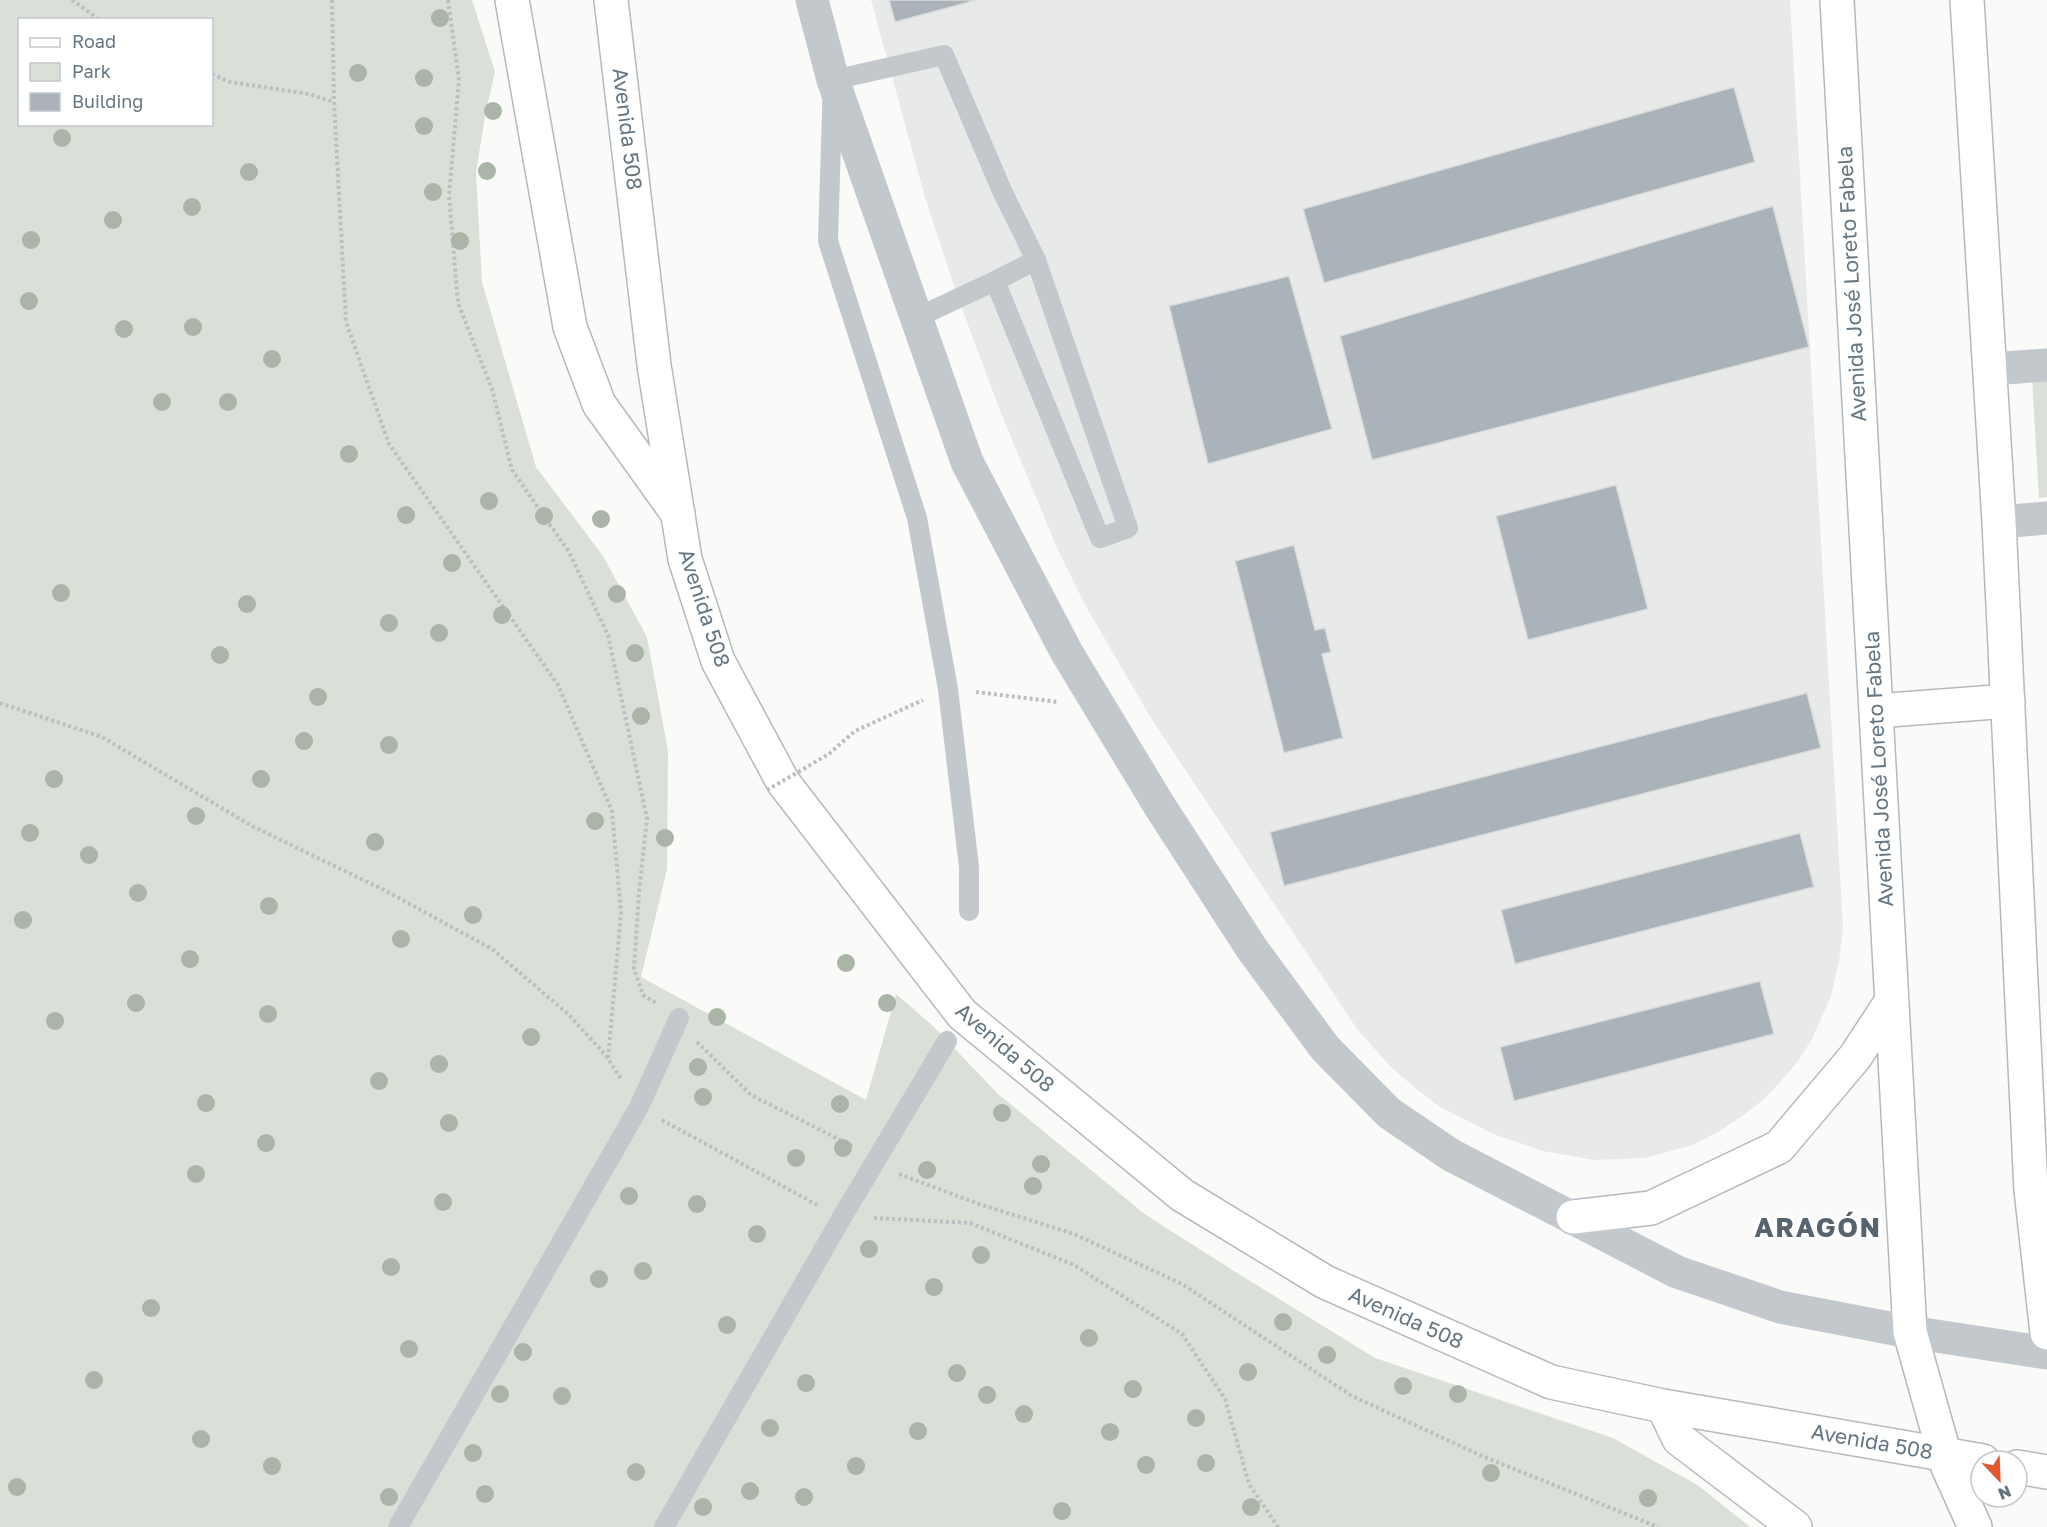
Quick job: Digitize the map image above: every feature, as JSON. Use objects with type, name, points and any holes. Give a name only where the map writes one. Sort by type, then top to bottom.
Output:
[{"type":"main road","points":[[512,0],[570,327],[599,404],[678,514]]},
{"type":"main road","name":"Avenida 508","points":[[611,0],[654,365],[685,559],[718,661],[783,782],[953,1029],[1182,1195],[1325,1282],[1551,1382],[1663,1406],[1969,1458]]},
{"type":"main road","name":"Avenida José Loreto Fabela","points":[[1836,0],[1910,1332],[1948,1467],[1975,1527]]},
{"type":"main road","points":[[1967,0],[2047,1333]]},
{"type":"main road","points":[[1876,711],[2008,701]]},
{"type":"main road","points":[[1574,1217],[1651,1208],[1779,1147],[1855,1057],[1891,1002]]},
{"type":"main road","points":[[1663,1406],[1679,1439],[1795,1527]]},
{"type":"main road","points":[[2029,1469],[2047,1472]]},
{"type":"street","points":[[812,0],[833,80],[967,462],[1067,653],[1159,805],[1252,949],[1325,1048],[1389,1113],[1451,1155],[1677,1272],[1780,1307],[1910,1332],[2047,1353]]},
{"type":"street","points":[[1990,369],[2047,365]]},
{"type":"street","points":[[1999,522],[2047,518]]},
{"type":"lane","points":[[969,911],[969,867],[948,689],[917,518],[828,241],[833,80],[944,55],[1003,193],[1036,260],[1128,528],[1100,538],[995,282]]},
{"type":"lane","points":[[916,318],[995,282],[1036,260]]},
{"type":"lane","points":[[398,1527],[639,1107],[679,1018]]},
{"type":"lane","points":[[664,1527],[953,1029]]},
{"type":"path","points":[[72,0],[97,18]]},
{"type":"path","points":[[332,0],[334,102],[346,322],[389,444],[558,685],[612,811],[621,913],[608,1059]]},
{"type":"path","points":[[448,0],[459,80],[449,196],[458,303],[492,388],[512,470],[569,552],[608,635],[647,819],[634,969],[643,995],[679,1018],[697,1042],[751,1095],[877,1159],[900,1175],[979,1204],[1074,1234],[1182,1284],[1352,1396],[1482,1456],[1658,1527]]},
{"type":"path","points":[[213,74],[230,82],[309,94],[334,102]]},
{"type":"path","points":[[0,703],[102,737],[252,826],[384,890],[492,949],[568,1014],[608,1059],[639,1107],[841,1219],[870,1218],[970,1223],[1074,1265],[1182,1334],[1225,1399],[1249,1484],[1278,1527]]},
{"type":"path","points":[[767,790],[829,754],[855,731]]},
{"type":"shaded area","points":[[871,0],[1790,0],[1843,928],[1839,962],[1831,996],[1812,1039],[1798,1061],[1763,1100],[1718,1132],[1693,1145],[1645,1158],[1594,1160],[1543,1151],[1493,1134],[1440,1107],[1390,1066],[1357,1029],[1151,718],[1084,603],[1057,548],[1001,413],[958,298],[924,194]]},
{"type":"green space","points":[[0,0],[472,0],[495,72],[476,173],[482,282],[536,467],[603,556],[647,637],[668,751],[667,869],[641,977],[866,1100],[896,994],[932,1025],[998,1094],[1146,1215],[1237,1273],[1375,1358],[1613,1438],[1699,1486],[1750,1527],[0,1527]]},
{"type":"green space","points":[[2047,377],[2047,497],[2039,498],[2032,378]]},
{"type":"building","points":[[889,0],[977,0],[895,22]]},
{"type":"building","points":[[1734,87],[1755,162],[1324,283],[1303,209]]},
{"type":"building","points":[[1773,206],[1809,347],[1372,460],[1340,336]]},
{"type":"building","points":[[1289,276],[1332,429],[1208,464],[1169,306]]},
{"type":"building","points":[[1616,485],[1648,609],[1528,640],[1496,516]]},
{"type":"building","points":[[1294,545],[1315,630],[1325,628],[1331,652],[1322,654],[1343,738],[1284,753],[1235,561]]},
{"type":"building","points":[[1807,693],[1821,748],[1284,886],[1270,832]]},
{"type":"building","points":[[1800,833],[1814,887],[1515,964],[1501,910]]},
{"type":"building","points":[[1760,981],[1774,1034],[1514,1101],[1500,1047]]},
{"type":"district","name":"ARAGÓN","points":[[1818,1228]]}]
